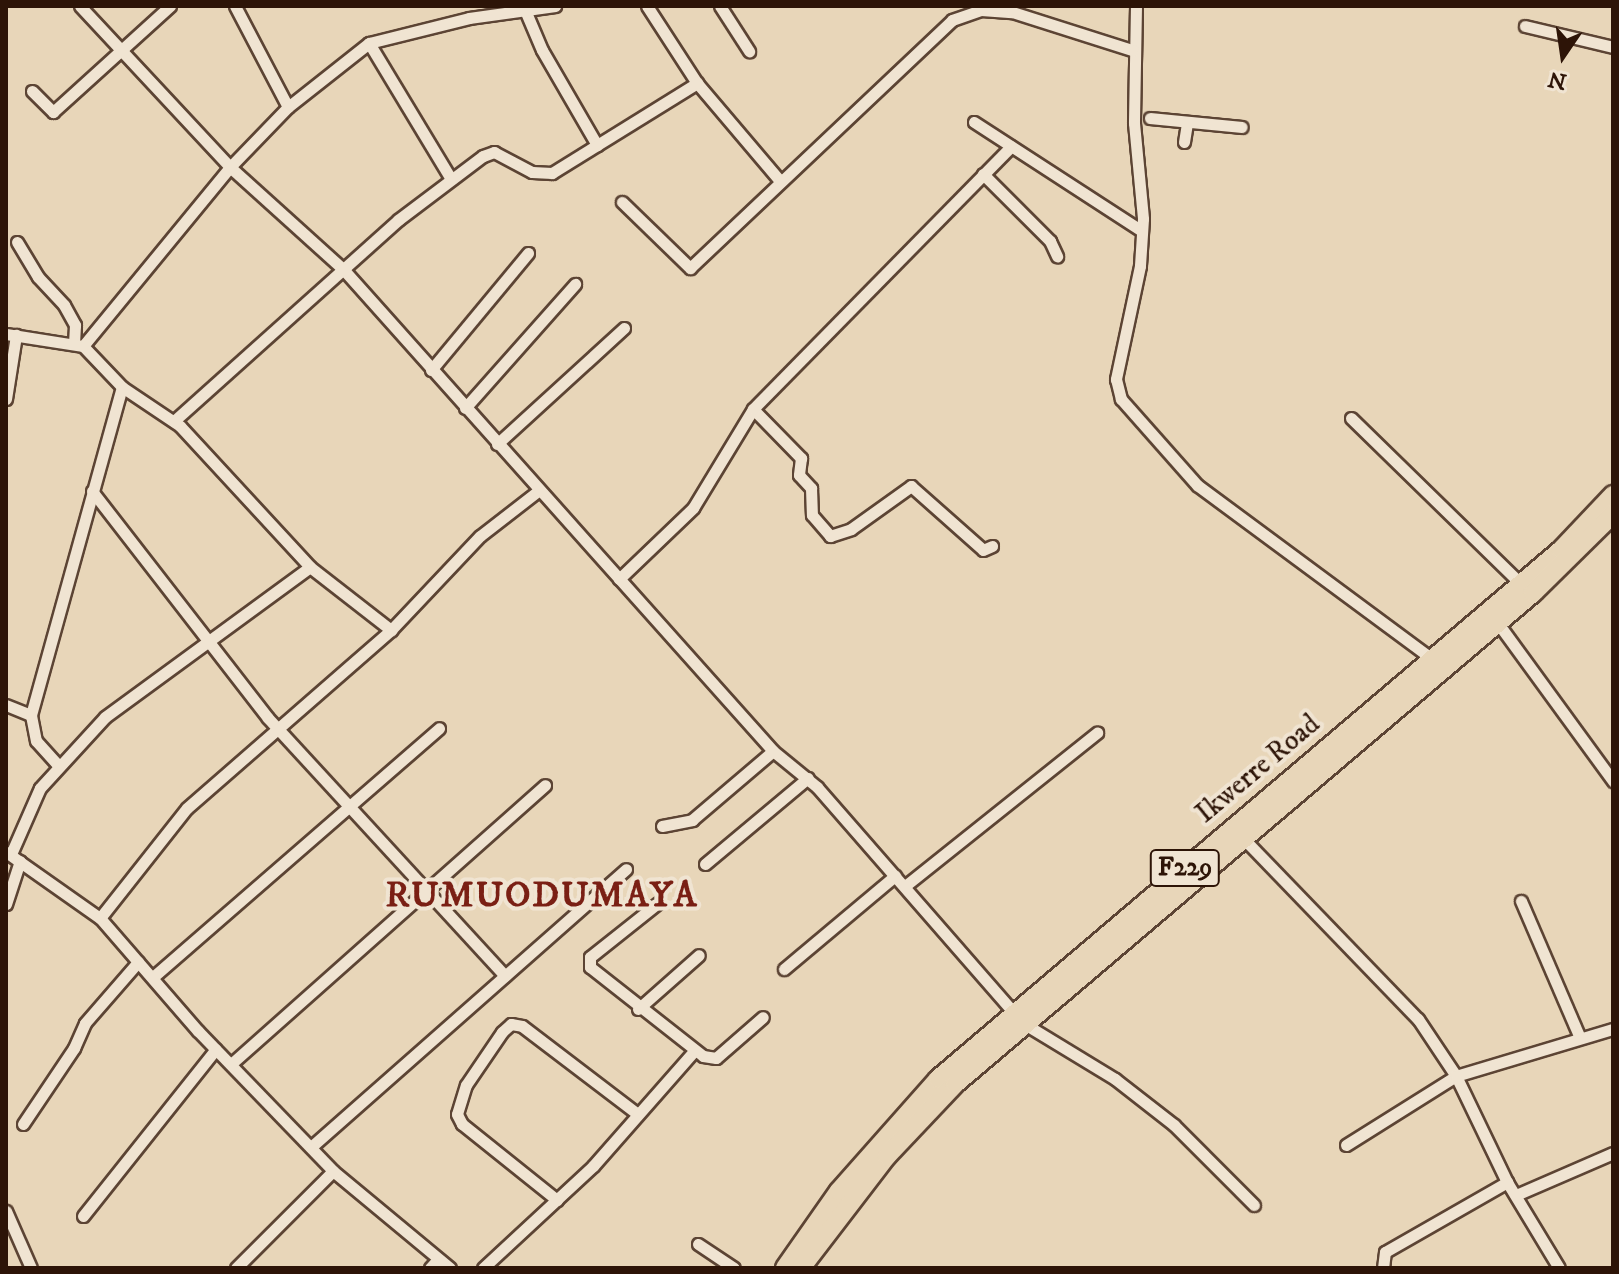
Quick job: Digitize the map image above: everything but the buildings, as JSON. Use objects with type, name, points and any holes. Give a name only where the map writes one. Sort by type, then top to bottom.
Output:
[{"type":"main road","name":"Ikwerre Road","points":[[785,1268],[839,1191],[902,1115],[1521,584],[1613,495]]},
{"type":"main road","name":"F229","points":[[801,1268],[917,1123],[1018,1018],[1242,837],[1497,622],[1613,514]]},
{"type":"street","points":[[80,6],[230,167],[343,269],[773,751],[808,778],[1018,1018],[1115,1079],[1162,1116],[1254,1205]]},
{"type":"street","points":[[32,91],[53,112],[170,6]]},
{"type":"street","points":[[235,6],[288,107]]},
{"type":"street","points":[[79,345],[230,167],[288,107],[369,43],[415,29],[555,6]]},
{"type":"street","points":[[647,6],[697,83],[780,181]]},
{"type":"street","points":[[720,6],[749,51]]},
{"type":"street","points":[[1136,6],[1132,50],[1142,231],[1116,379],[1121,399],[1197,485],[1432,659]]},
{"type":"street","points":[[622,202],[690,268],[952,20],[981,10],[1013,9],[1132,50]]},
{"type":"street","points":[[525,10],[542,50],[597,145]]},
{"type":"street","points":[[1525,26],[1613,47]]},
{"type":"street","points":[[369,43],[451,179]]},
{"type":"street","points":[[174,421],[343,269],[451,179],[494,152],[532,172],[552,173],[697,83]]},
{"type":"street","points":[[1150,118],[1242,127]]},
{"type":"street","points":[[974,122],[1142,231]]},
{"type":"street","points":[[1184,142],[1187,122]]},
{"type":"street","points":[[619,579],[693,508],[753,409],[1011,146]]},
{"type":"street","points":[[983,174],[1050,241],[1057,256]]},
{"type":"street","points":[[17,242],[38,277],[64,305],[75,325],[79,345],[122,387],[174,421],[310,567],[391,630]]},
{"type":"street","points":[[431,370],[528,253]]},
{"type":"street","points":[[465,408],[575,284]]},
{"type":"street","points":[[497,444],[624,328]]},
{"type":"street","points":[[6,399],[11,334],[79,345]]},
{"type":"street","points":[[57,764],[36,741],[31,715],[122,387]]},
{"type":"street","points":[[753,409],[801,458],[799,475],[811,488],[812,515],[830,536],[851,529],[911,486],[983,550],[992,546]]},
{"type":"street","points":[[1351,418],[1521,584]]},
{"type":"street","points":[[92,491],[205,641],[278,729],[505,976]]},
{"type":"street","points":[[100,918],[187,808],[391,630],[445,569],[538,491]]},
{"type":"street","points":[[6,904],[12,856],[57,764],[105,717],[310,567]]},
{"type":"street","points":[[1497,622],[1613,781]]},
{"type":"street","points":[[6,705],[31,715]]},
{"type":"street","points":[[153,977],[439,728]]},
{"type":"street","points":[[905,886],[1097,733]]},
{"type":"street","points":[[662,826],[692,820],[773,751]]},
{"type":"street","points":[[705,864],[808,778]]},
{"type":"street","points":[[231,1064],[545,785]]},
{"type":"street","points":[[1242,837],[1381,975],[1418,1019],[1456,1076],[1507,1182],[1559,1268]]},
{"type":"street","points":[[12,856],[100,918],[216,1049],[333,1171],[434,1263],[450,1268]]},
{"type":"street","points":[[311,1147],[626,869]]},
{"type":"street","points":[[784,969],[895,876]]},
{"type":"street","points":[[1521,901],[1580,1038]]},
{"type":"street","points":[[658,903],[589,962],[638,1009],[694,1051],[716,1058],[763,1017]]},
{"type":"street","points":[[638,1009],[699,955]]},
{"type":"street","points":[[23,1124],[85,1023],[138,962]]},
{"type":"street","points":[[557,1200],[462,1124],[457,1114],[466,1085],[502,1032],[511,1024],[522,1026],[636,1113]]},
{"type":"street","points":[[1346,1145],[1456,1076],[1613,1029]]},
{"type":"street","points":[[83,1216],[216,1049]]},
{"type":"street","points":[[483,1268],[557,1200],[694,1051]]},
{"type":"street","points":[[1516,1195],[1613,1153]]},
{"type":"street","points":[[236,1268],[333,1171]]},
{"type":"street","points":[[1383,1268],[1385,1252],[1507,1182]]},
{"type":"street","points":[[6,1211],[31,1268]]},
{"type":"street","points":[[698,1244],[734,1268]]},
{"type":"district","name":"RUMUODUMAYA","points":[[542,896]]}]
